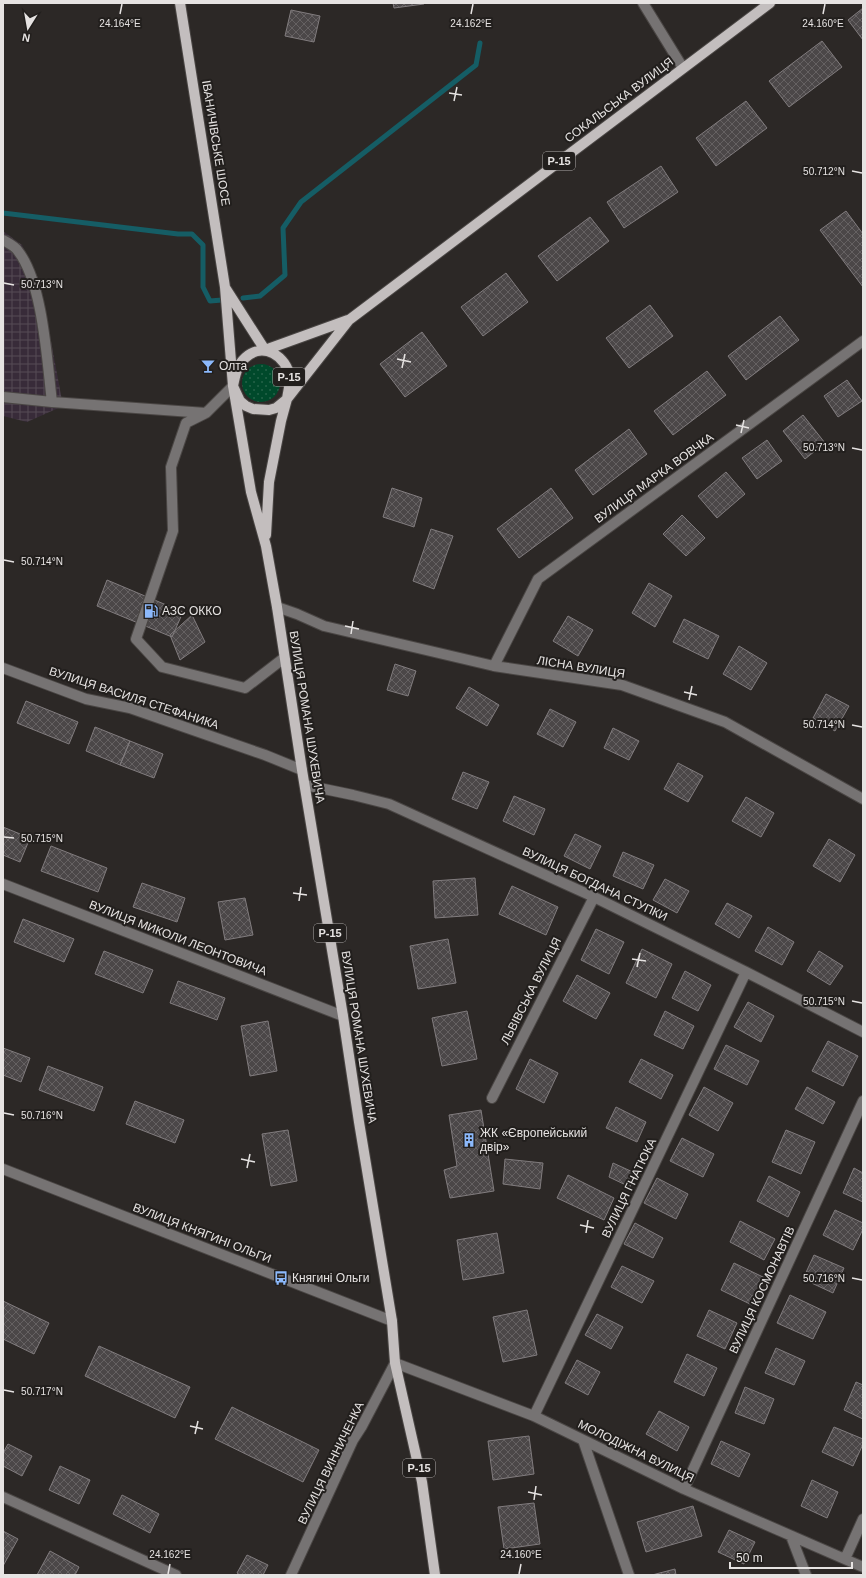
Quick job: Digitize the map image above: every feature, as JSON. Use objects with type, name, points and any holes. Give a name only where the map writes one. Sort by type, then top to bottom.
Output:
[{"type":"main road","name":"ІВАНИЧІВСЬКЕ ШОСЕ","points":[[180,3],[225,287],[233,386]]},
{"type":"main road","name":"СОКАЛЬСЬКА ВУЛИЦЯ","points":[[348,320],[770,3]]},
{"type":"main road","points":[[225,287],[265,350]]},
{"type":"main road","name":"Р-15","points":[[348,320],[287,399],[276,408],[269,410],[253,409],[240,401],[233,386],[236,370],[244,358],[255,352],[265,350],[348,320]]},
{"type":"main road","name":"Р-15","points":[[265,350],[283,360],[290,378],[287,399],[281,421],[269,482],[266,546]]},
{"type":"main road","name":"ВУЛИЦЯ РОМАНА ШУХЕВИЧА","points":[[233,386],[251,492],[266,546],[277,607],[302,770],[392,1321],[395,1363],[422,1482],[435,1575]]},
{"type":"street","points":[[642,3],[683,68]]},
{"type":"street","points":[[3,240],[18,250],[32,278],[43,330],[52,402]]},
{"type":"street","name":"ВУЛИЦЯ МАРКА ВОВЧКА","points":[[494,666],[538,579],[863,341]]},
{"type":"street","points":[[233,386],[206,413],[186,423],[172,467],[173,531],[136,639],[162,667],[245,688],[284,658]]},
{"type":"street","points":[[3,397],[206,413]]},
{"type":"street","name":"ЛІСНА ВУЛИЦЯ","points":[[277,607],[324,626],[494,666],[622,685],[725,722],[863,799]]},
{"type":"street","name":"ВУЛИЦЯ ВАСИЛЯ СТЕФАНИКА","points":[[3,668],[86,700],[138,711],[265,755],[302,770]]},
{"type":"street","name":"ВУЛИЦЯ БОГДАНА СТУПКИ","points":[[305,786],[353,795],[389,804],[594,896],[863,1032]]},
{"type":"street","name":"ВУЛИЦЯ МИКОЛИ ЛЕОНТОВИЧА","points":[[3,884],[343,1016]]},
{"type":"street","name":"ЛЬВІВСЬКА ВУЛИЦЯ","points":[[492,1098],[594,896]]},
{"type":"street","name":"ВУЛИЦЯ ГНАТЮКА","points":[[534,1416],[746,972]]},
{"type":"street","name":"ВУЛИЦЯ КОСМОНАВТІВ","points":[[684,1489],[863,1101]]},
{"type":"street","name":"ВУЛИЦЯ КНЯГИНІ ОЛЬГИ","points":[[3,1169],[392,1321]]},
{"type":"street","name":"МОЛОДІЖНА ВУЛИЦЯ","points":[[395,1363],[534,1416],[684,1489],[863,1567]]},
{"type":"street","name":"ВУЛИЦЯ ВИННИЧЕНКА","points":[[291,1575],[353,1440],[395,1363]]},
{"type":"street","points":[[583,1440],[629,1575]]},
{"type":"street","points":[[3,1497],[176,1575]]},
{"type":"street","points":[[845,1559],[863,1519]]},
{"type":"street","points":[[791,1536],[806,1575]]},
{"type":"shaded area","points":[[3,231],[22,245],[40,282],[63,406],[27,422],[3,416]]},
{"type":"green space","points":[[261,364],[274,370],[280,383],[274,396],[261,402],[248,396],[242,383],[248,370]]},
{"type":"building","points":[[393,3],[424,3],[424,4],[394,8]]},
{"type":"building","points":[[863,8],[863,40],[848,20]]},
{"type":"building","points":[[291,10],[320,16],[314,42],[285,36]]},
{"type":"building","points":[[822,41],[842,67],[789,107],[769,81]]},
{"type":"building","points":[[746,101],[767,128],[716,166],[696,138]]},
{"type":"building","points":[[661,166],[678,192],[624,228],[607,202]]},
{"type":"building","points":[[846,211],[863,234],[863,287],[820,230]]},
{"type":"building","points":[[590,217],[609,241],[557,281],[538,256]]},
{"type":"building","points":[[506,273],[528,302],[483,336],[461,307]]},
{"type":"building","points":[[650,305],[673,336],[629,368],[606,338]]},
{"type":"building","points":[[780,316],[799,340],[746,380],[728,356]]},
{"type":"building","points":[[422,332],[447,366],[405,397],[380,364]]},
{"type":"building","points":[[707,371],[726,395],[673,435],[654,411]]},
{"type":"building","points":[[847,380],[862,401],[838,417],[824,396]]},
{"type":"building","points":[[803,415],[825,443],[805,459],[783,431]]},
{"type":"building","points":[[629,429],[647,454],[593,495],[575,470]]},
{"type":"building","points":[[767,440],[782,461],[757,479],[742,458]]},
{"type":"building","points":[[726,472],[745,494],[717,518],[698,496]]},
{"type":"building","points":[[392,488],[422,498],[414,527],[383,517]]},
{"type":"building","points":[[551,488],[573,518],[519,558],[497,529]]},
{"type":"building","points":[[682,515],[705,538],[686,556],[663,534]]},
{"type":"building","points":[[431,529],[453,536],[434,589],[413,581]]},
{"type":"building","points":[[107,580],[183,612],[172,637],[97,606]]},
{"type":"building","points":[[649,583],[672,596],[655,627],[632,613]]},
{"type":"building","points":[[192,615],[205,642],[180,660],[170,635]]},
{"type":"building","points":[[568,616],[593,630],[578,656],[553,641]]},
{"type":"building","points":[[684,619],[719,636],[708,659],[673,642]]},
{"type":"building","points":[[739,646],[767,663],[751,690],[723,674]]},
{"type":"building","points":[[395,664],[416,671],[408,696],[387,690]]},
{"type":"building","points":[[469,687],[499,705],[487,726],[456,708]]},
{"type":"building","points":[[826,694],[849,706],[835,731],[813,718]]},
{"type":"building","points":[[26,701],[78,722],[69,744],[17,723]]},
{"type":"building","points":[[550,709],[576,722],[563,747],[537,734]]},
{"type":"building","points":[[95,727],[130,741],[120,765],[86,751]]},
{"type":"building","points":[[613,728],[639,741],[629,760],[604,748]]},
{"type":"building","points":[[130,741],[163,754],[154,778],[120,765]]},
{"type":"building","points":[[678,763],[703,776],[688,802],[664,789]]},
{"type":"building","points":[[463,772],[489,782],[477,809],[452,799]]},
{"type":"building","points":[[514,796],[545,809],[534,835],[503,821]]},
{"type":"building","points":[[746,797],[774,813],[761,837],[732,821]]},
{"type":"building","points":[[3,827],[30,838],[20,862],[3,855]]},
{"type":"building","points":[[575,834],[601,846],[590,869],[564,856]]},
{"type":"building","points":[[829,839],[855,855],[840,882],[813,866]]},
{"type":"building","points":[[51,846],[107,868],[98,892],[41,871]]},
{"type":"building","points":[[623,852],[654,865],[643,889],[613,876]]},
{"type":"building","points":[[475,878],[478,915],[435,918],[433,881]]},
{"type":"building","points":[[665,879],[689,891],[677,913],[653,900]]},
{"type":"building","points":[[142,883],[185,898],[177,922],[133,907]]},
{"type":"building","points":[[512,886],[558,907],[546,935],[499,914]]},
{"type":"building","points":[[245,898],[253,935],[225,940],[218,902]]},
{"type":"building","points":[[727,903],[752,916],[739,938],[715,924]]},
{"type":"building","points":[[23,919],[74,939],[64,962],[14,942]]},
{"type":"building","points":[[768,927],[794,942],[782,965],[755,951]]},
{"type":"building","points":[[596,929],[624,942],[609,974],[581,960]]},
{"type":"building","points":[[448,939],[456,983],[418,989],[410,946]]},
{"type":"building","points":[[642,949],[672,964],[656,998],[626,983]]},
{"type":"building","points":[[104,951],[153,970],[143,993],[95,974]]},
{"type":"building","points":[[819,951],[843,966],[830,985],[807,971]]},
{"type":"building","points":[[685,971],[711,985],[698,1011],[672,998]]},
{"type":"building","points":[[577,975],[610,993],[596,1019],[563,1001]]},
{"type":"building","points":[[178,981],[225,998],[217,1020],[170,1003]]},
{"type":"building","points":[[748,1002],[774,1016],[761,1042],[734,1027]]},
{"type":"building","points":[[467,1011],[477,1059],[442,1066],[432,1018]]},
{"type":"building","points":[[665,1011],[694,1026],[683,1049],[654,1035]]},
{"type":"building","points":[[268,1021],[277,1071],[250,1076],[241,1026]]},
{"type":"building","points":[[828,1041],[858,1056],[843,1086],[812,1071]]},
{"type":"building","points":[[726,1045],[759,1061],[747,1085],[714,1069]]},
{"type":"building","points":[[3,1048],[30,1058],[21,1082],[3,1075]]},
{"type":"building","points":[[530,1059],[558,1073],[544,1103],[516,1089]]},
{"type":"building","points":[[641,1059],[673,1075],[661,1099],[629,1082]]},
{"type":"building","points":[[48,1066],[103,1087],[94,1111],[39,1090]]},
{"type":"building","points":[[704,1087],[733,1103],[718,1131],[689,1115]]},
{"type":"building","points":[[807,1087],[835,1102],[823,1124],[795,1109]]},
{"type":"building","points":[[135,1101],[184,1120],[175,1143],[126,1124]]},
{"type":"building","points":[[616,1107],[646,1122],[637,1142],[606,1128]]},
{"type":"building","name":"ЖК «Європейський двір»","points":[[481,1110],[494,1191],[450,1198],[444,1170],[457,1166],[449,1115]]},
{"type":"building","points":[[288,1130],[297,1181],[271,1186],[262,1134]]},
{"type":"building","points":[[786,1130],[815,1142],[801,1174],[772,1162]]},
{"type":"building","points":[[682,1138],[714,1154],[703,1177],[670,1161]]},
{"type":"building","points":[[505,1159],[543,1163],[540,1189],[503,1184]]},
{"type":"building","points":[[613,1163],[635,1173],[630,1187],[609,1177]]},
{"type":"building","points":[[854,1168],[863,1173],[863,1202],[843,1193]]},
{"type":"building","points":[[568,1175],[614,1198],[604,1220],[557,1198]]},
{"type":"building","points":[[769,1176],[800,1192],[788,1217],[757,1201]]},
{"type":"building","points":[[657,1178],[688,1194],[676,1219],[644,1203]]},
{"type":"building","points":[[835,1210],[863,1223],[863,1229],[853,1250],[823,1235]]},
{"type":"building","points":[[740,1221],[775,1239],[764,1260],[730,1242]]},
{"type":"building","points":[[635,1223],[663,1238],[653,1258],[624,1244]]},
{"type":"building","points":[[497,1233],[504,1273],[463,1280],[457,1240]]},
{"type":"building","points":[[814,1255],[844,1268],[833,1293],[803,1279]]},
{"type":"building","points":[[734,1263],[765,1278],[752,1305],[721,1290]]},
{"type":"building","points":[[622,1266],[654,1281],[642,1303],[611,1287]]},
{"type":"building","points":[[790,1295],[826,1312],[813,1339],[777,1323]]},
{"type":"building","points":[[3,1301],[49,1323],[34,1354],[3,1339]]},
{"type":"building","points":[[527,1310],[537,1355],[503,1362],[493,1317]]},
{"type":"building","points":[[709,1310],[737,1323],[725,1349],[697,1336]]},
{"type":"building","points":[[597,1314],[623,1327],[611,1349],[585,1335]]},
{"type":"building","points":[[99,1346],[190,1387],[175,1418],[85,1376]]},
{"type":"building","points":[[776,1348],[805,1361],[794,1385],[765,1373]]},
{"type":"building","points":[[687,1354],[717,1368],[704,1396],[674,1382]]},
{"type":"building","points":[[577,1360],[600,1372],[588,1395],[565,1383]]},
{"type":"building","points":[[856,1382],[863,1385],[863,1419],[844,1410]]},
{"type":"building","points":[[745,1387],[774,1399],[764,1424],[735,1413]]},
{"type":"building","points":[[232,1407],[319,1450],[303,1482],[215,1439]]},
{"type":"building","points":[[659,1411],[689,1427],[677,1451],[646,1434]]},
{"type":"building","points":[[834,1427],[863,1439],[863,1444],[853,1466],[822,1452]]},
{"type":"building","points":[[529,1436],[534,1474],[493,1480],[488,1441]]},
{"type":"building","points":[[721,1441],[750,1454],[739,1477],[711,1464]]},
{"type":"building","points":[[8,1444],[32,1456],[22,1476],[3,1466],[3,1453]]},
{"type":"building","points":[[60,1466],[90,1480],[79,1504],[49,1490]]},
{"type":"building","points":[[812,1480],[838,1492],[827,1518],[801,1506]]},
{"type":"building","points":[[122,1495],[159,1514],[150,1533],[113,1514]]},
{"type":"building","points":[[534,1503],[540,1544],[504,1549],[498,1507]]},
{"type":"building","points":[[693,1506],[702,1536],[646,1552],[637,1522]]},
{"type":"building","points":[[729,1530],[755,1542],[744,1564],[718,1552]]},
{"type":"building","points":[[3,1531],[18,1539],[3,1566]]},
{"type":"building","points":[[50,1551],[79,1567],[75,1575],[37,1575]]},
{"type":"building","points":[[247,1555],[268,1565],[263,1575],[240,1575],[237,1573]]},
{"type":"building","points":[[675,1569],[676,1575],[652,1575]]},
{"type":"waterway","points":[[243,298],[260,296],[285,275],[283,228],[301,202],[476,65],[480,43]]},
{"type":"waterway","points":[[3,213],[178,234],[192,234],[203,245],[203,287],[210,301],[222,300]]},
{"type":"place","name":"Олта","points":[[208,366]]},
{"type":"place","name":"АЗС ОККО","points":[[151,611]]},
{"type":"place","name":"ЖК «Європейський двір»","points":[[469,1140]]},
{"type":"place","name":"Княгині Ольги","points":[[281,1278]]}]
